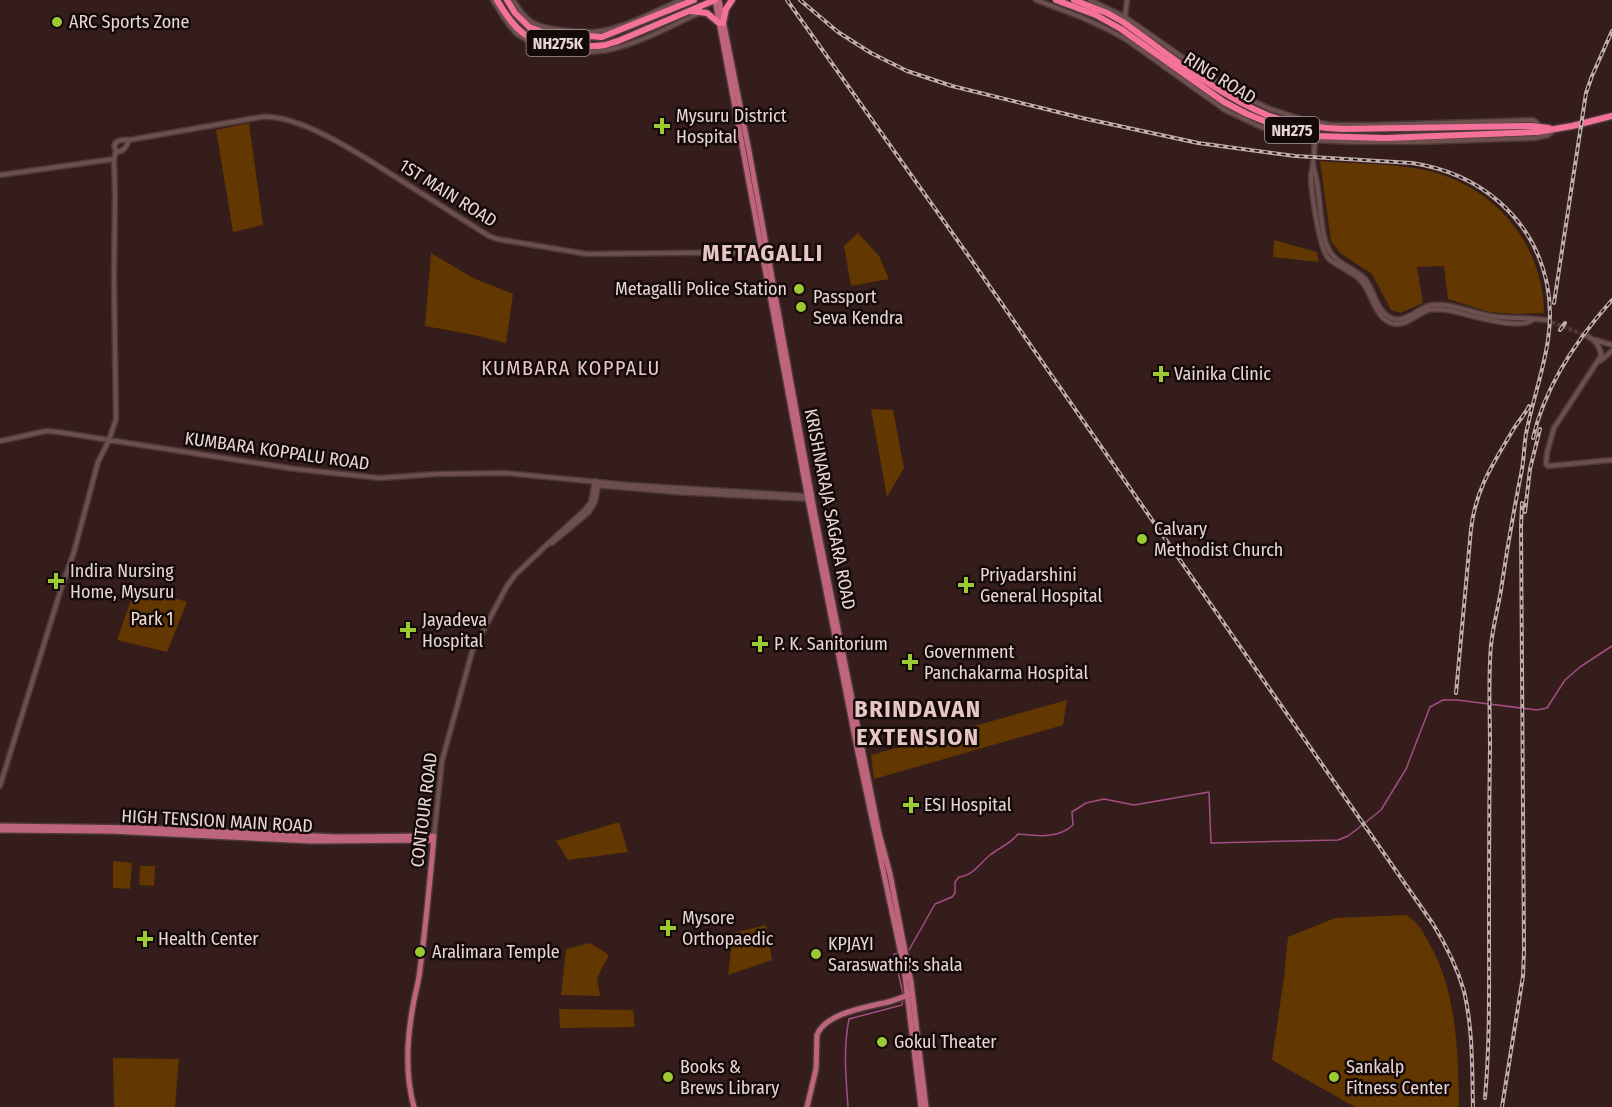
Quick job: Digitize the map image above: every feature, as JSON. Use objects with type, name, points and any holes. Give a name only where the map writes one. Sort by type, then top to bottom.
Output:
[{"type":"highway","name":"NH275K","points":[[497,0],[515,26],[525,35],[543,42],[570,45],[604,45],[689,11]]},
{"type":"highway","name":"NH275K","points":[[507,0],[515,13],[529,27],[545,33],[602,37],[694,0]]},
{"type":"highway","points":[[689,11],[716,0]]},
{"type":"highway","points":[[689,11],[707,13],[721,23],[732,0]]},
{"type":"highway","name":"RING ROAD","points":[[1056,0],[1122,26],[1228,95],[1268,115],[1292,122],[1344,129],[1539,126],[1559,129]]},
{"type":"highway","name":"RING ROAD","points":[[1074,0],[1107,13],[1224,102],[1276,126],[1315,138],[1385,138],[1537,132],[1559,129],[1610,115]]},
{"type":"main road","name":"KRISHNARAJA SAGARA ROAD","points":[[716,0],[858,753],[903,952],[921,1107]]},
{"type":"main road","name":"HIGH TENSION MAIN ROAD","points":[[0,828],[312,841],[433,838]]},
{"type":"main road","name":"CONTOUR ROAD","points":[[414,1107],[408,1051],[427,916],[433,838]]},
{"type":"main road","name":"KRISHNARAJA SAGARA ROAD","points":[[907,996],[926,1107]]},
{"type":"main road","points":[[807,1107],[816,1069],[817,1035],[824,1024],[836,1017],[907,996]]},
{"type":"street","points":[[493,0],[509,26],[524,39],[551,47],[582,50],[604,50],[626,45],[702,12]]},
{"type":"street","points":[[513,0],[524,16],[535,25],[578,32],[614,28],[681,0]]},
{"type":"street","points":[[1036,0],[1081,17],[1122,26]]},
{"type":"street","points":[[1090,0],[1122,26]]},
{"type":"street","points":[[1122,26],[1126,0]]},
{"type":"street","name":"1ST MAIN ROAD","points":[[129,140],[271,116],[323,134],[497,239],[587,254],[765,252]]},
{"type":"street","points":[[1314,153],[1315,138]]},
{"type":"street","points":[[116,151],[123,150],[129,140]]},
{"type":"street","points":[[0,786],[74,552],[98,462],[116,419],[114,159],[116,151],[114,146],[116,142],[129,140]]},
{"type":"street","points":[[0,175],[114,159]]},
{"type":"street","points":[[1313,163],[1311,175],[1325,254],[1360,280],[1385,319],[1392,323],[1403,323],[1422,313],[1447,310],[1508,323],[1529,323],[1533,319],[1546,320]]},
{"type":"street","points":[[1587,336],[1612,345]]},
{"type":"street","points":[[1594,339],[1601,351],[1601,356],[1554,428],[1546,464],[1548,466],[1568,465],[1612,460]]},
{"type":"street","points":[[1597,364],[1612,351]]},
{"type":"street","name":"KUMBARA KOPPALU ROAD","points":[[0,441],[46,431],[295,469],[380,478],[505,473],[675,492],[810,498]]},
{"type":"street","name":"CONTOUR ROAD","points":[[433,838],[442,761],[469,657],[515,575],[587,508],[597,483]]},
{"type":"green space","points":[[249,123],[263,225],[233,232],[216,130]]},
{"type":"green space","points":[[1320,161],[1425,170],[1450,178],[1472,189],[1510,220],[1524,241],[1535,263],[1544,313],[1489,312],[1448,299],[1444,266],[1417,267],[1423,303],[1401,313],[1391,310],[1372,274],[1340,253],[1331,241]]},
{"type":"green space","points":[[858,233],[879,256],[889,279],[851,286],[844,246]]},
{"type":"green space","points":[[1274,240],[1317,252],[1319,262],[1273,257]]},
{"type":"green space","points":[[431,253],[473,278],[513,294],[506,343],[425,326]]},
{"type":"green space","points":[[871,409],[893,410],[904,468],[887,497]]},
{"type":"green space","name":"Park 1","points":[[136,586],[187,602],[167,652],[117,640]]},
{"type":"green space","points":[[1067,700],[1063,725],[874,779],[871,755]]},
{"type":"green space","points":[[619,822],[628,852],[568,860],[556,841]]},
{"type":"green space","points":[[113,861],[132,863],[130,889],[113,888]]},
{"type":"green space","points":[[140,866],[155,866],[154,886],[139,885]]},
{"type":"green space","points":[[1406,915],[1422,931],[1438,962],[1451,1001],[1458,1065],[1459,1107],[1355,1107],[1272,1060],[1288,937],[1335,918]]},
{"type":"green space","points":[[766,925],[772,960],[728,975],[733,933]]},
{"type":"green space","points":[[590,943],[609,955],[597,978],[600,996],[561,995],[566,949]]},
{"type":"green space","points":[[559,1009],[633,1010],[635,1027],[560,1028]]},
{"type":"green space","points":[[113,1058],[179,1059],[175,1107],[114,1107]]},
{"type":"waterway","points":[[907,950],[935,904],[952,897],[955,893],[955,882],[959,877],[972,872],[1018,834],[1047,836],[1061,833],[1073,825],[1072,812],[1086,803],[1104,799],[1134,805],[1209,792],[1211,843],[1338,840],[1348,836],[1381,810],[1406,769],[1430,707],[1443,700],[1457,700],[1537,710],[1547,708],[1565,680],[1612,646]]},
{"type":"waterway","points":[[900,953],[894,954],[903,994]]},
{"type":"waterway","points":[[848,1107],[846,1052],[849,1019],[902,1005],[903,999]]},
{"type":"tunnel","points":[[1546,320],[1587,336]]},
{"type":"railway","points":[[787,0],[970,258],[1433,924],[1451,956],[1464,991],[1471,1034],[1473,1107]]},
{"type":"railway","points":[[800,0],[838,32],[871,53],[907,71],[952,86],[1082,118],[1198,143],[1295,156],[1412,163],[1436,168],[1480,188],[1499,202],[1516,219],[1529,238],[1540,260],[1547,284],[1550,322],[1548,341],[1526,434],[1491,645],[1489,1014],[1485,1098]]},
{"type":"railway","points":[[1554,303],[1586,93],[1612,31]]},
{"type":"railway","points":[[1533,438],[1545,400],[1564,364],[1612,300]]},
{"type":"railway","points":[[1560,330],[1565,323]]},
{"type":"railway","points":[[1456,693],[1473,514],[1486,477],[1529,406]]},
{"type":"railway","points":[[1525,512],[1530,469],[1540,429]]},
{"type":"railway","points":[[1502,1107],[1523,976],[1524,950],[1522,503]]},
{"type":"place","name":"ARC Sports Zone","points":[[57,22]]},
{"type":"place","name":"Mysuru District Hospital","points":[[662,126]]},
{"type":"place","name":"Metagalli Police Station","points":[[799,289]]},
{"type":"place","name":"Passport Seva Kendra","points":[[801,307]]},
{"type":"place","name":"Vainika Clinic","points":[[1161,374]]},
{"type":"place","name":"Calvary Methodist Church","points":[[1142,539]]},
{"type":"place","name":"Indira Nursing Home, Mysuru","points":[[56,581]]},
{"type":"place","name":"Priyadarshini General Hospital","points":[[966,585]]},
{"type":"place","name":"Jayadeva Hospital","points":[[408,630]]},
{"type":"place","name":"P. K. Sanitorium","points":[[760,644]]},
{"type":"place","name":"Government Panchakarma Hospital","points":[[910,662]]},
{"type":"place","name":"ESI Hospital","points":[[911,805]]},
{"type":"place","name":"Mysore Orthopaedic","points":[[668,928]]},
{"type":"place","name":"Health Center","points":[[145,939]]},
{"type":"place","name":"Aralimara Temple","points":[[420,952]]},
{"type":"place","name":"KPJAYI Saraswathi's shala","points":[[816,954]]},
{"type":"place","name":"Gokul Theater","points":[[882,1042]]},
{"type":"place","name":"Books & Brews Library","points":[[668,1077]]},
{"type":"place","name":"Sankalp Fitness Center","points":[[1334,1077]]},
{"type":"district","name":"METAGALLI","points":[[763,253]]},
{"type":"district","name":"KUMBARA KOPPALU","points":[[571,368]]},
{"type":"district","name":"BRINDAVAN EXTENSION","points":[[918,723]]}]
